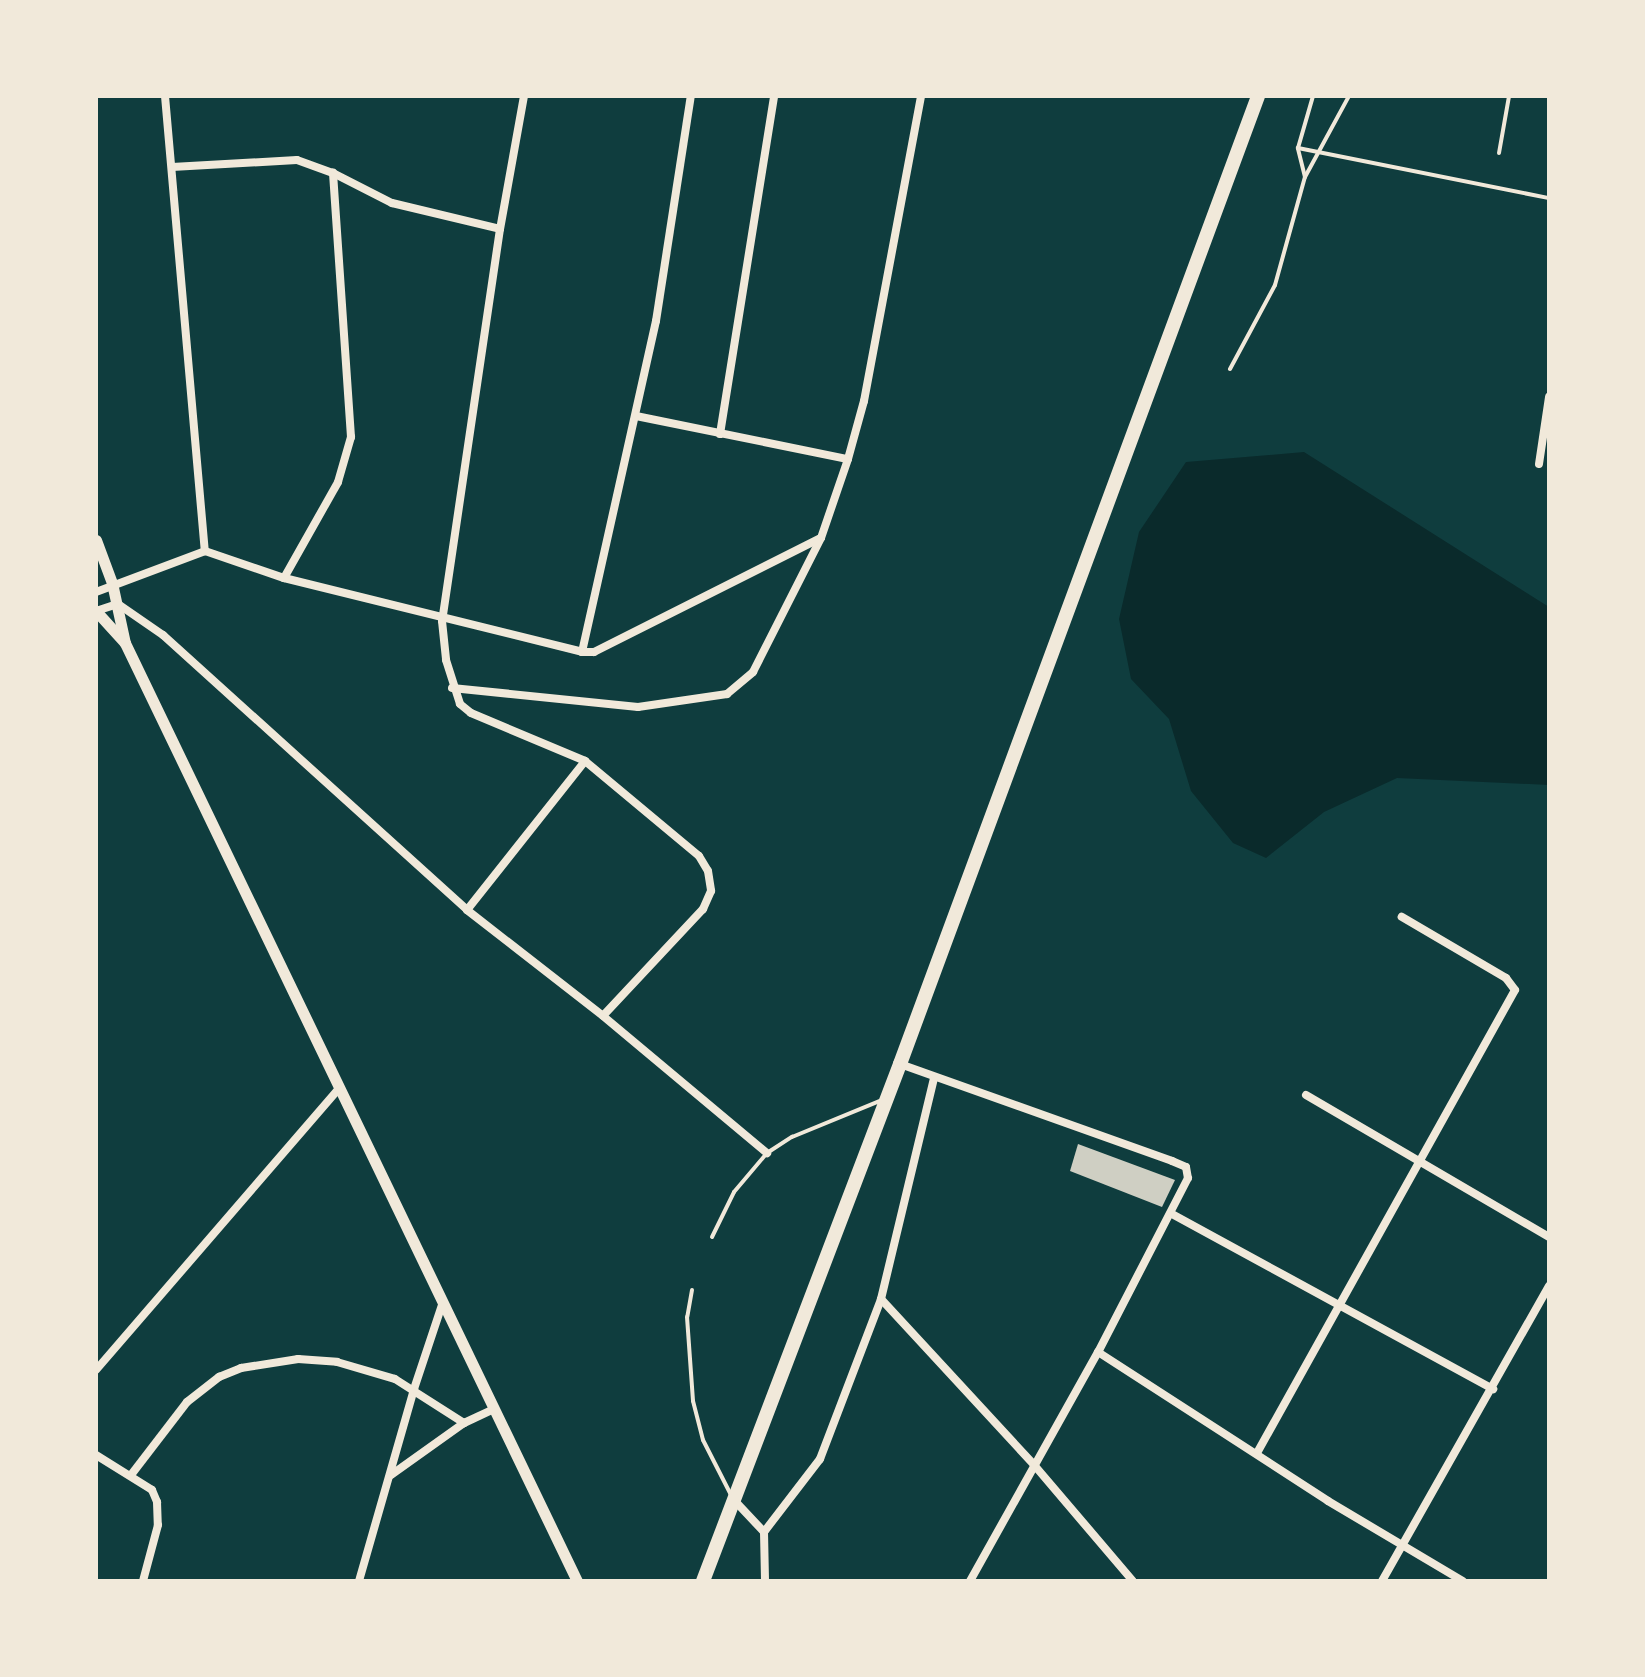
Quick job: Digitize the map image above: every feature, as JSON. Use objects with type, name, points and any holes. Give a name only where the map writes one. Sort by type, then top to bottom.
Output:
[{"type":"highway","points":[[703,1581],[888,1097],[1255,100]]},
{"type":"main road","points":[[96,540],[118,604],[125,643],[577,1581]]},
{"type":"main road","points":[[96,611],[125,643]]},
{"type":"street","points":[[165,96],[205,551]]},
{"type":"street","points":[[524,96],[500,229],[442,621],[452,688],[460,704],[471,713],[585,761],[699,856],[708,871],[711,891],[703,909],[603,1016]]},
{"type":"street","points":[[582,652],[656,321],[691,96]]},
{"type":"street","points":[[720,434],[774,96]]},
{"type":"street","points":[[452,688],[638,707],[727,694],[763,658],[821,538],[848,459],[864,401],[921,96]]},
{"type":"street","points":[[172,167],[285,158],[333,173],[392,203],[500,229]]},
{"type":"street","points":[[284,578],[338,482],[351,437],[333,173]]},
{"type":"street","points":[[1539,464],[1549,397]]},
{"type":"street","points":[[636,416],[848,459]]},
{"type":"street","points":[[96,592],[112,583],[205,551],[284,578],[442,621],[594,652],[821,538]]},
{"type":"street","points":[[96,611],[118,604],[163,635],[467,910],[603,1016],[767,1153]]},
{"type":"street","points":[[467,910],[585,761]]},
{"type":"street","points":[[1257,1453],[1515,990],[1506,978],[1402,917]]},
{"type":"street","points":[[900,1064],[1172,1161],[1186,1167],[1188,1178],[1098,1352],[970,1581]]},
{"type":"street","points":[[765,1581],[764,1532],[820,1459],[881,1299],[934,1078]]},
{"type":"street","points":[[96,1370],[339,1088]]},
{"type":"street","points":[[1306,1095],[1549,1237]]},
{"type":"street","points":[[1172,1214],[1493,1389]]},
{"type":"street","points":[[1382,1581],[1549,1286]]},
{"type":"street","points":[[881,1299],[1035,1466],[1133,1581]]},
{"type":"street","points":[[359,1581],[414,1389],[443,1301]]},
{"type":"street","points":[[1098,1352],[1401,1545],[1463,1581]]},
{"type":"street","points":[[131,1475],[187,1402],[219,1377],[241,1368],[298,1359],[337,1362],[395,1379],[464,1423]]},
{"type":"street","points":[[391,1476],[464,1423],[492,1410]]},
{"type":"street","points":[[96,1455],[152,1490],[158,1525],[143,1581]]},
{"type":"street","points":[[734,1500],[764,1532]]},
{"type":"lane","points":[[1305,177],[1298,148],[1313,96]]},
{"type":"lane","points":[[1230,369],[1275,285],[1305,177],[1349,96]]},
{"type":"lane","points":[[1499,153],[1509,96]]},
{"type":"lane","points":[[1298,148],[1549,198]]},
{"type":"lane","points":[[712,1237],[734,1192],[767,1153],[792,1137],[888,1097]]},
{"type":"lane","points":[[692,1290],[687,1317],[693,1401],[703,1440],[734,1500]]},
{"type":"water","points":[[1304,452],[1549,607],[1549,785],[1397,778],[1324,812],[1266,858],[1233,843],[1191,791],[1169,719],[1131,679],[1119,619],[1139,532],[1186,462]]},
{"type":"building","points":[[1078,1144],[1175,1180],[1162,1207],[1070,1171]]}]
